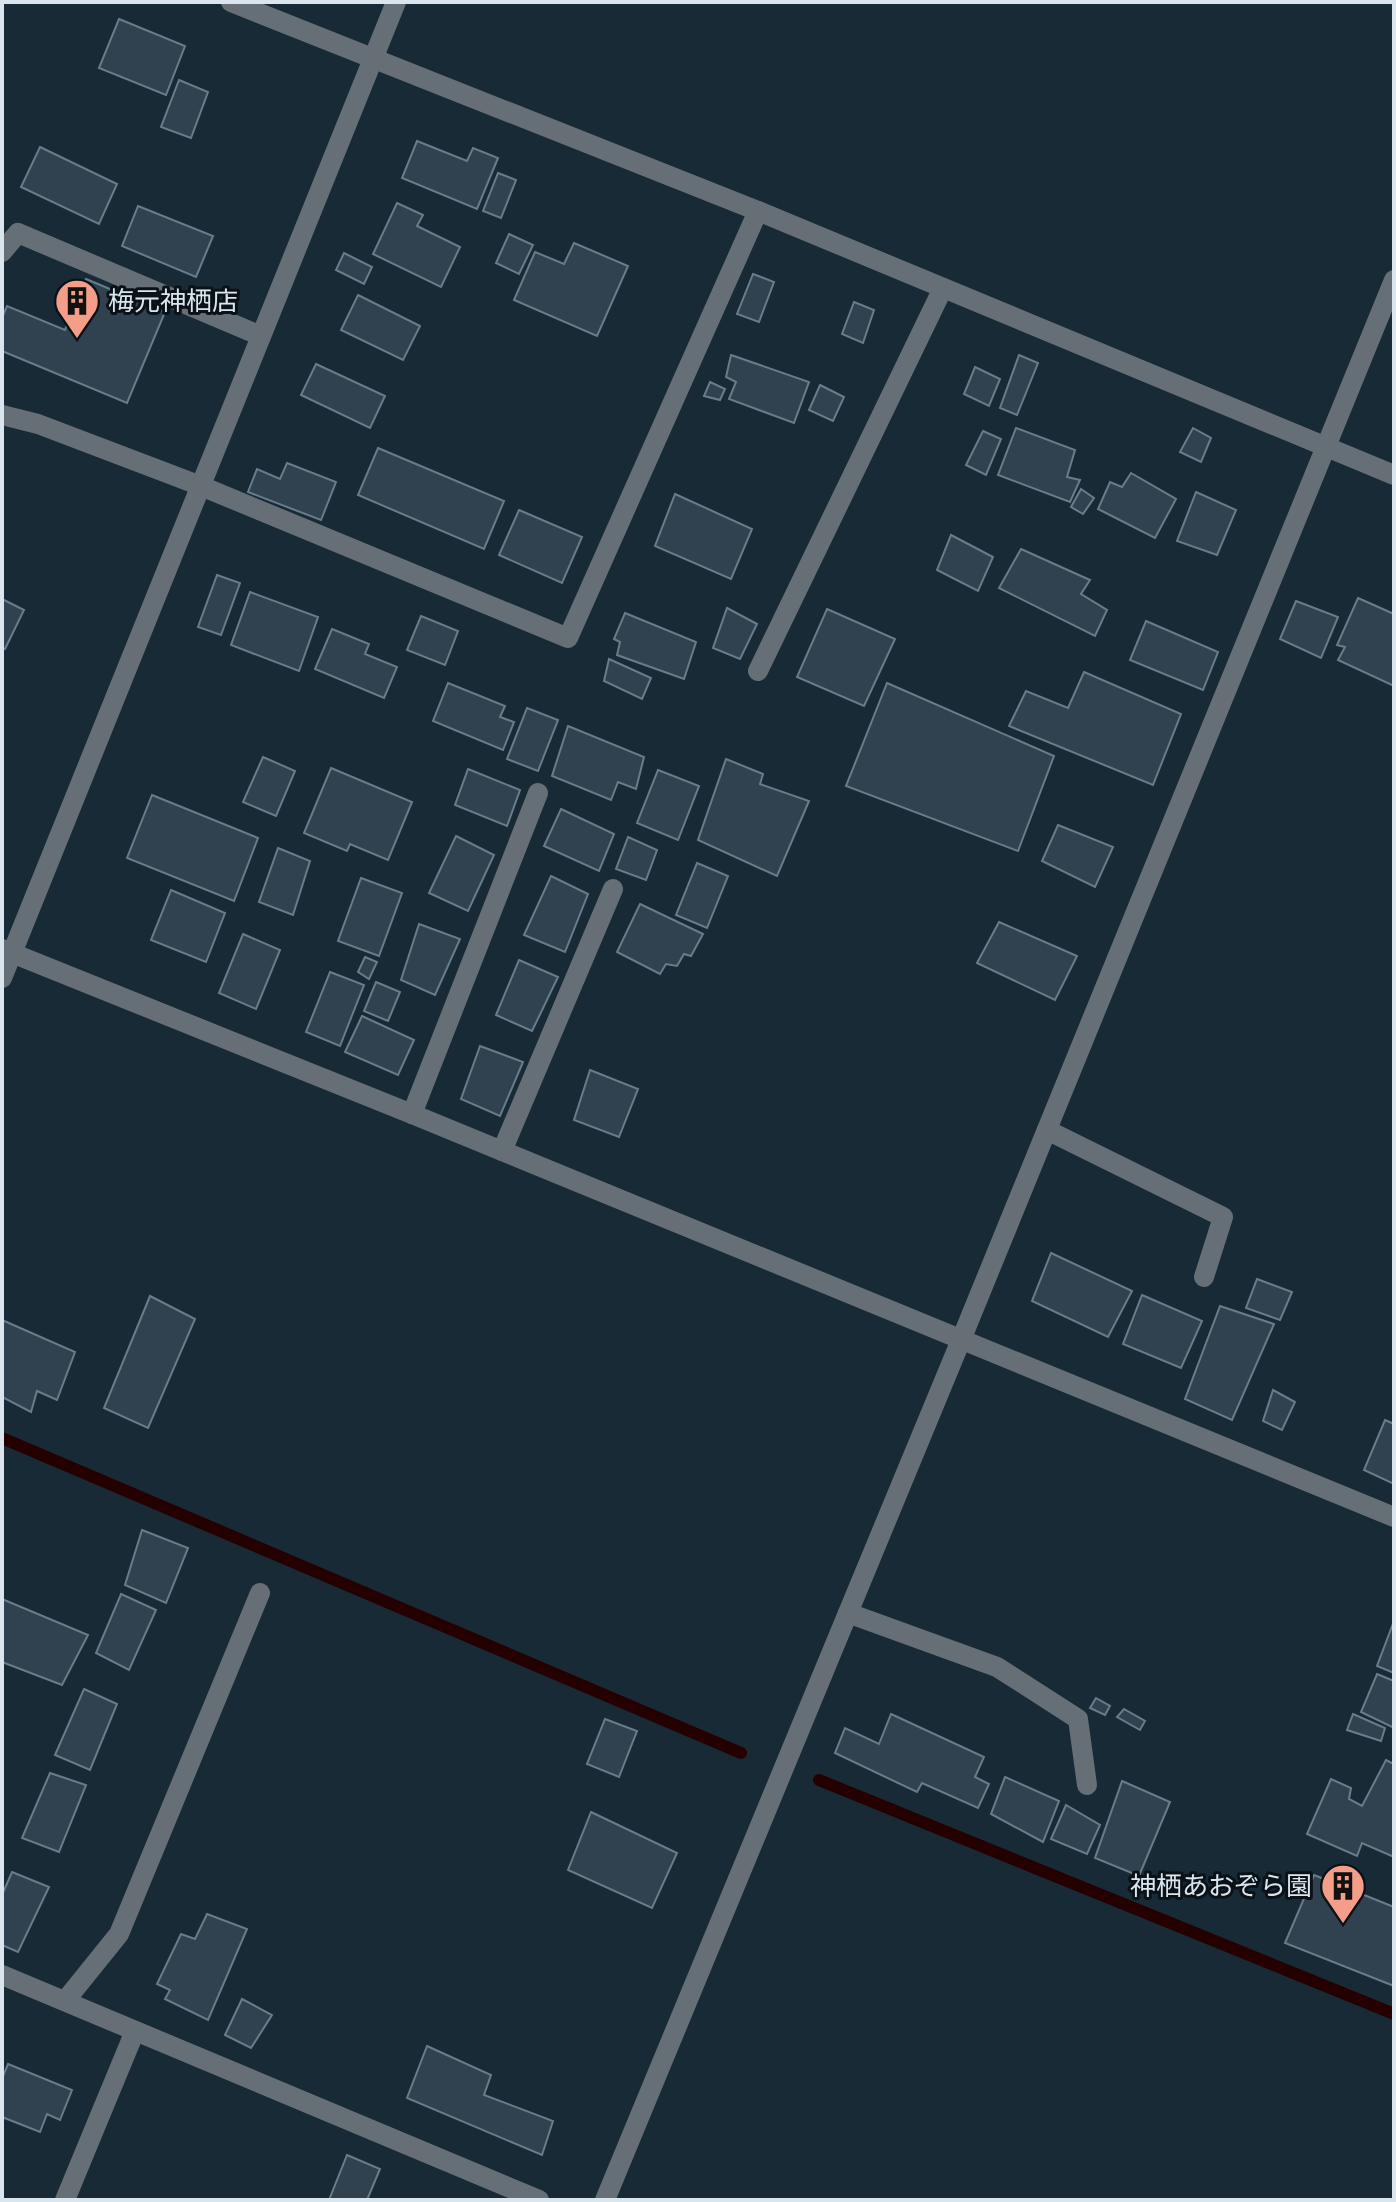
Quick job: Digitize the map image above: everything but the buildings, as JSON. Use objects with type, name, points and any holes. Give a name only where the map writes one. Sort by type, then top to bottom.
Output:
[{"type":"street","points":[[231,2],[758,211],[1394,475]]},
{"type":"street","points":[[2,978],[7,951],[201,486],[396,2]]},
{"type":"street","points":[[2,415],[38,424],[201,486],[568,638],[758,211]]},
{"type":"street","points":[[2,252],[18,233],[261,336]]},
{"type":"street","points":[[605,2200],[1394,280]]},
{"type":"street","points":[[758,671],[943,288]]},
{"type":"street","points":[[412,1114],[538,793]]},
{"type":"street","points":[[502,1151],[613,889]]},
{"type":"street","points":[[7,951],[1394,1517]]},
{"type":"street","points":[[1047,1130],[1223,1217],[1204,1277]]},
{"type":"street","points":[[65,2001],[119,1934],[260,1593]]},
{"type":"street","points":[[848,1613],[997,1667],[1078,1719],[1087,1785]]},
{"type":"street","points":[[2,1975],[539,2200]]},
{"type":"street","points":[[65,2200],[135,2031]]},
{"type":"waterway","points":[[2,1438],[741,1753]]},
{"type":"waterway","points":[[819,1780],[1394,2014]]},
{"type":"place","name":"梅元神栖店","points":[[77,340]]},
{"type":"place","name":"神栖あおぞら園","points":[[1343,1925]]}]
